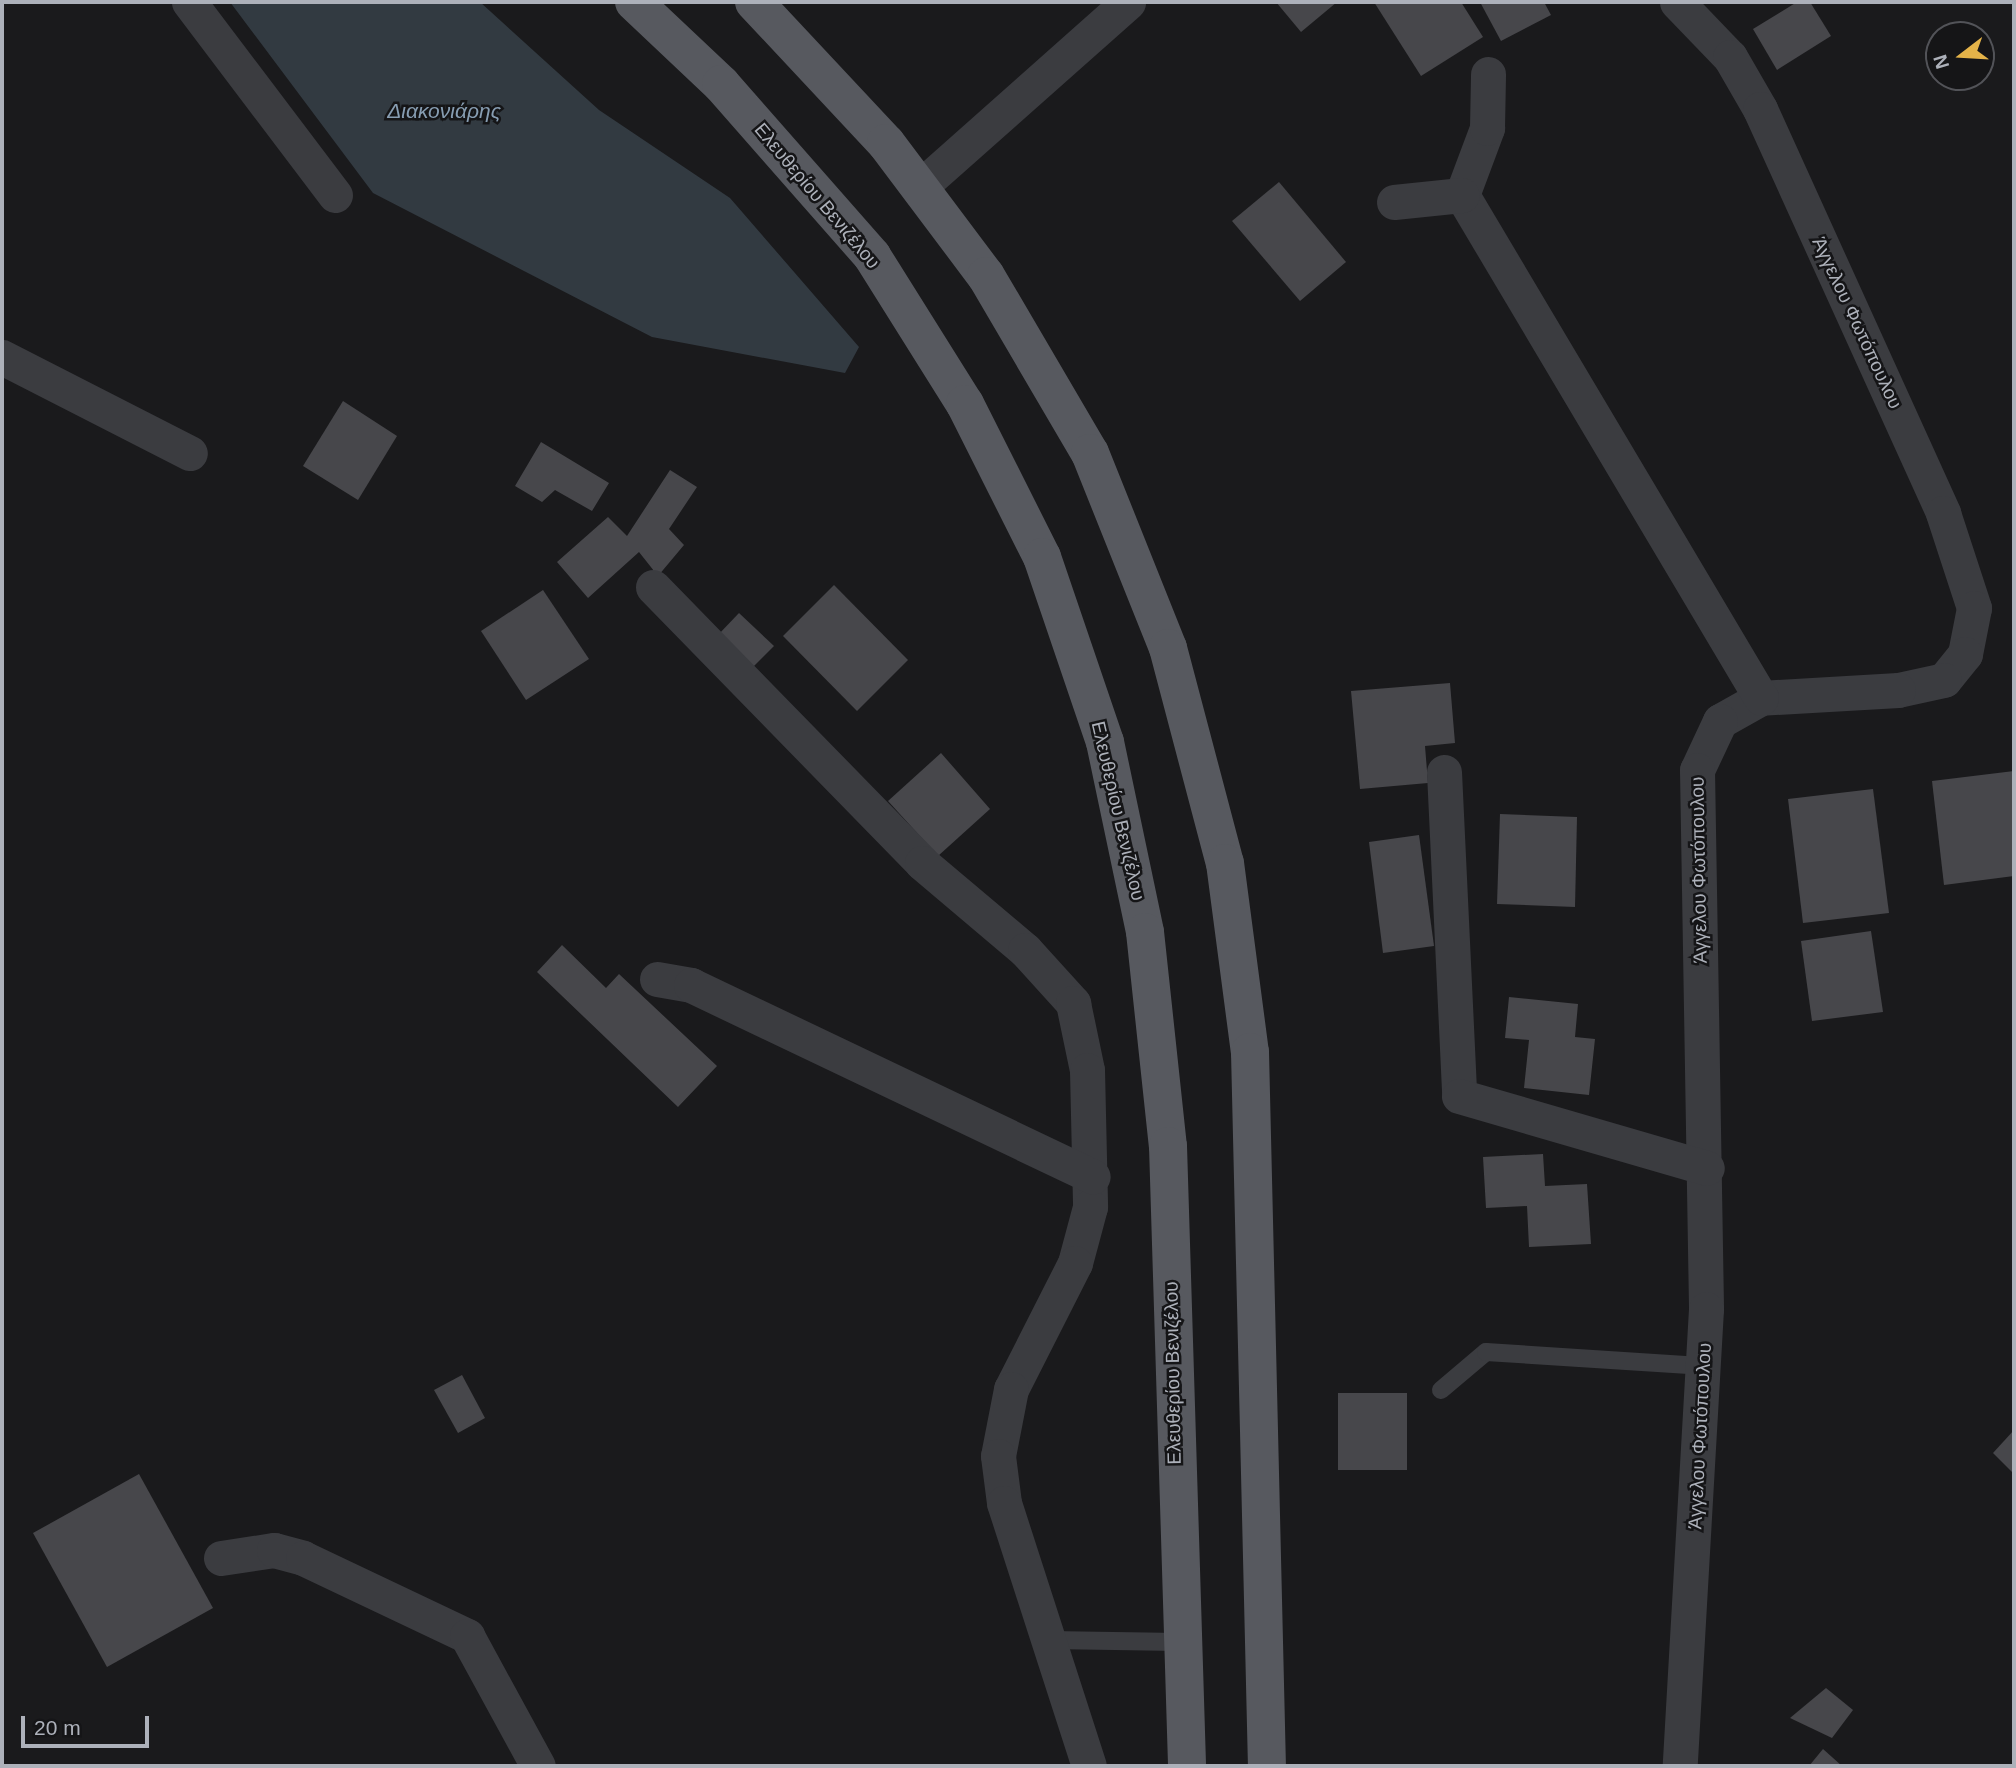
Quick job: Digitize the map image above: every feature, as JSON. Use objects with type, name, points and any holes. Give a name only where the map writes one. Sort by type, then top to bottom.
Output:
[{"type":"main road","name":"Ελευθερίου Βενιζέλου","points":[[634,2],[721,84],[879,268],[965,404],[1042,557],[1101,729],[1145,932],[1168,1146],[1179,1642],[1187,1766]]},
{"type":"main road","points":[[754,2],[921,186],[1025,339],[1117,509],[1168,648],[1225,863],[1243,976],[1255,1156],[1257,1539],[1267,1766]]},
{"type":"street","points":[[189,2],[335,195]]},
{"type":"street","points":[[921,186],[1128,2]]},
{"type":"street","name":"Άγγελου Φωτόπουλου","points":[[1677,2],[1730,57],[1760,109],[1943,513],[1973,608],[1965,654],[1937,684],[1761,698],[1720,721],[1697,770],[1707,1168],[1705,1366],[1680,1766]]},
{"type":"street","points":[[1462,195],[1487,128],[1488,74]]},
{"type":"street","points":[[1462,195],[1761,698]]},
{"type":"street","points":[[1394,202],[1462,195]]},
{"type":"street","points":[[2,357],[190,453]]},
{"type":"street","points":[[653,587],[942,883],[1067,990],[1087,1070],[1093,1177],[1075,1263],[1011,1389],[999,1456],[1004,1503],[1089,1766]]},
{"type":"street","points":[[1444,772],[1459,1096],[1707,1168]]},
{"type":"street","points":[[657,979],[691,985],[1093,1177]]},
{"type":"street","points":[[221,1558],[274,1550],[303,1558],[467,1636],[538,1766]]},
{"type":"lane","points":[[1441,1391],[1486,1352],[1705,1366]]},
{"type":"lane","points":[[1049,1640],[1179,1642]]},
{"type":"water","name":"Διακονιάρης","points":[[230,2],[480,2],[599,110],[730,198],[859,347],[845,373],[652,337],[373,193]]},
{"type":"building","points":[[1276,2],[1337,2],[1301,32]]},
{"type":"building","points":[[1374,2],[1461,2],[1483,37],[1421,76]]},
{"type":"building","points":[[1480,2],[1544,2],[1551,15],[1501,41]]},
{"type":"building","points":[[1797,2],[1810,2],[1831,36],[1777,70],[1753,29]]},
{"type":"building","points":[[1279,182],[1346,262],[1300,301],[1232,221]]},
{"type":"building","points":[[343,401],[397,436],[358,500],[303,466]]},
{"type":"building","points":[[541,442],[609,483],[592,511],[555,490],[542,502],[515,486]]},
{"type":"building","points":[[670,470],[697,487],[669,529],[684,545],[658,576],[639,552],[588,598],[557,562],[608,517],[627,536]]},
{"type":"building","points":[[834,585],[908,660],[857,711],[783,636]]},
{"type":"building","points":[[543,590],[589,659],[526,700],[481,631]]},
{"type":"building","points":[[739,613],[774,646],[751,669],[717,636]]},
{"type":"building","points":[[1450,683],[1455,743],[1425,746],[1428,783],[1360,789],[1351,691]]},
{"type":"building","points":[[941,753],[990,809],[938,856],[888,801]]},
{"type":"building","points":[[2014,771],[2014,876],[1944,885],[1932,781]]},
{"type":"building","points":[[1873,789],[1889,913],[1803,923],[1788,799]]},
{"type":"building","points":[[1500,814],[1577,817],[1575,907],[1497,904]]},
{"type":"building","points":[[1419,835],[1434,946],[1383,953],[1369,842]]},
{"type":"building","points":[[1871,931],[1883,1012],[1812,1021],[1801,941]]},
{"type":"building","points":[[562,945],[606,988],[619,974],[717,1066],[678,1107],[537,972]]},
{"type":"building","points":[[1509,997],[1578,1004],[1575,1037],[1595,1039],[1589,1095],[1524,1088],[1529,1040],[1505,1038]]},
{"type":"building","points":[[1543,1154],[1545,1186],[1587,1184],[1591,1244],[1529,1247],[1527,1206],[1486,1208],[1483,1157]]},
{"type":"building","points":[[462,1375],[485,1418],[458,1433],[434,1390]]},
{"type":"building","points":[[1338,1393],[1407,1393],[1407,1470],[1338,1470]]},
{"type":"building","points":[[2014,1430],[2014,1474],[1993,1453]]},
{"type":"building","points":[[139,1474],[213,1608],[107,1667],[33,1533]]},
{"type":"building","points":[[1826,1688],[1853,1710],[1832,1738],[1790,1718]]},
{"type":"building","points":[[1823,1749],[1842,1766],[1809,1766]]}]
